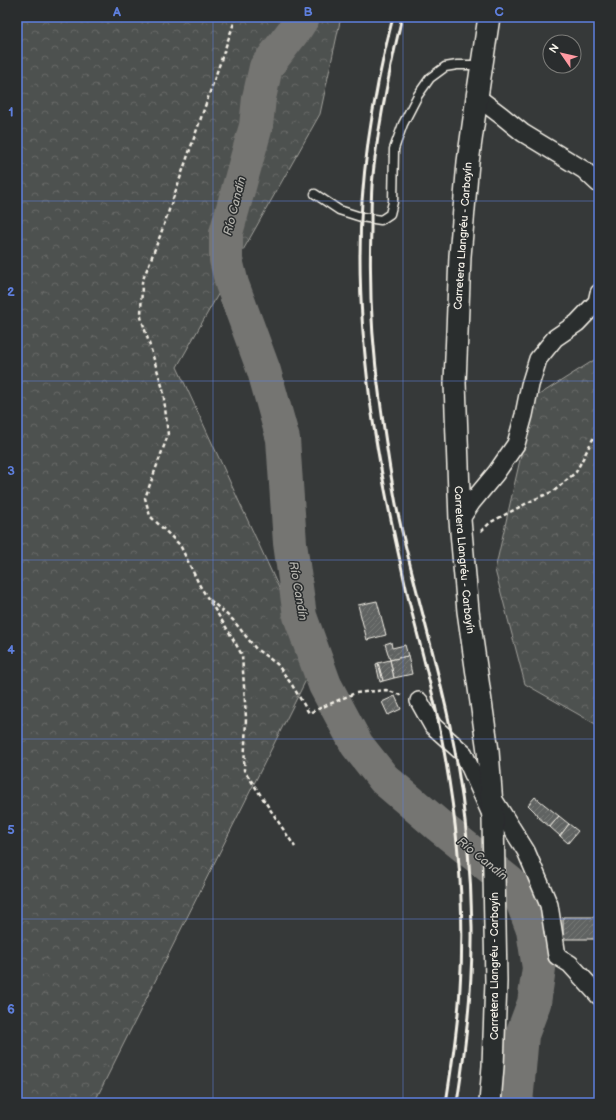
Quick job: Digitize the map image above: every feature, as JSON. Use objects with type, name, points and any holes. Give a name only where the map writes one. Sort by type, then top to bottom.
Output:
[{"type":"street","name":"Carretera Llangréu - Carbayín","points":[[489,17],[468,162],[460,256],[456,383],[460,520],[468,612],[488,751],[492,797],[496,981],[490,1103]]},
{"type":"street","points":[[477,97],[524,133],[584,170],[599,184]]},
{"type":"street","points":[[460,520],[516,444],[530,385],[538,359],[555,338],[577,323],[597,302],[599,293]]},
{"type":"street","points":[[419,701],[433,726],[464,754],[493,825]]},
{"type":"street","points":[[492,797],[526,851],[549,905],[557,956],[570,964],[599,996]]},
{"type":"lane","points":[[315,194],[339,210],[361,217],[381,220],[390,214],[393,202],[394,149],[418,95],[430,78],[445,67],[457,65],[482,65]]},
{"type":"path","points":[[236,17],[160,236],[142,282],[141,317],[163,389],[168,434],[145,498],[150,516],[180,545],[200,586],[242,655],[246,718],[244,770],[295,847]]},
{"type":"path","points":[[463,548],[491,522],[554,491],[576,472],[599,426]]},
{"type":"path","points":[[207,598],[233,620],[256,649],[277,664],[292,684],[309,713],[355,693],[386,690],[419,701]]},
{"type":"green space","points":[[17,17],[341,17],[320,114],[177,367],[314,664],[94,1103],[17,1103]]},
{"type":"green space","points":[[599,357],[599,726],[525,684],[495,570],[534,398]]},
{"type":"building","points":[[377,601],[386,635],[367,640],[358,605]]},
{"type":"building","points":[[391,642],[392,648],[405,645],[408,656],[390,660],[385,644]]},
{"type":"building","points":[[408,656],[412,674],[394,678],[390,660]]},
{"type":"building","points":[[390,660],[394,678],[383,681],[378,663]]},
{"type":"building","points":[[378,663],[383,681],[380,682],[376,664]]},
{"type":"building","points":[[395,696],[401,709],[388,715],[382,702]]},
{"type":"building","points":[[535,797],[559,816],[550,827],[538,817],[528,805]]},
{"type":"building","points":[[559,816],[569,824],[560,836],[550,827]]},
{"type":"building","points":[[569,824],[578,831],[568,843],[560,836]]},
{"type":"building","points":[[563,917],[597,917],[595,939],[563,939]]},
{"type":"building","points":[[597,917],[599,918],[599,942],[595,939]]},
{"type":"waterway","name":"Río Candín","points":[[303,17],[266,67],[259,98],[256,126],[226,233],[226,260],[232,284],[264,371],[283,439],[290,543],[300,616],[325,685],[357,745],[384,779],[510,883],[522,901],[533,930],[539,968],[534,1003],[522,1035],[516,1103]]},
{"type":"railway","points":[[393,17],[379,76],[365,166],[362,196],[360,275],[364,347],[370,400],[382,476],[409,601],[438,718],[447,766],[456,829],[461,892],[462,956],[458,1017],[446,1103]]},
{"type":"railway","points":[[402,17],[384,101],[372,185],[370,273],[372,315],[377,379],[394,496],[448,716],[458,769],[467,836],[472,949],[466,1037],[457,1103]]}]
